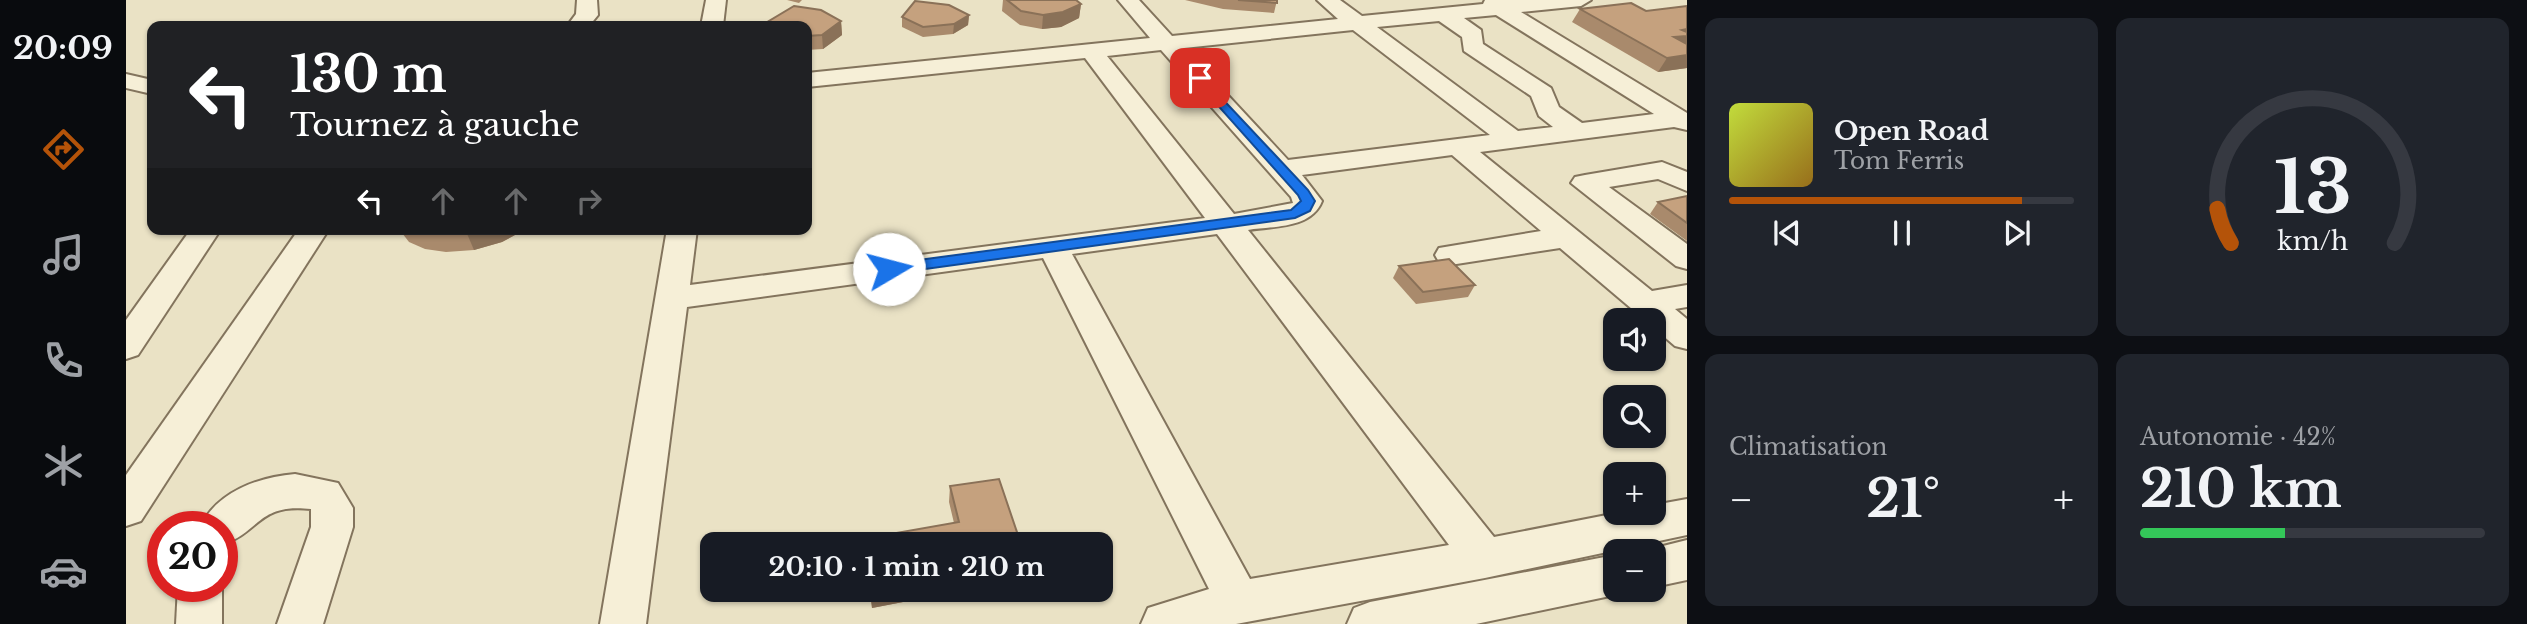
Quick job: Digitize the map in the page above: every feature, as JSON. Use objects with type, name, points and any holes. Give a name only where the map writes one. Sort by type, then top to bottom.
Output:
[{"type":"lane","points":[[582,21],[587,15],[587,0]]},
{"type":"lane","points":[[713,21],[716,0]]},
{"type":"lane","points":[[671,298],[1226,224],[1295,214],[1305,208],[1308,201],[1281,169],[1128,0]]},
{"type":"lane","points":[[1327,0],[1513,140]]},
{"type":"lane","points":[[1410,0],[1473,35],[1472,46],[1542,93],[1548,111],[1577,132]]},
{"type":"lane","points":[[812,79],[1438,15],[1492,4],[1581,0]]},
{"type":"lane","points":[[1492,4],[1683,122]]},
{"type":"lane","points":[[1091,50],[1485,558]]},
{"type":"lane","points":[[126,81],[147,86]]},
{"type":"lane","points":[[1281,169],[1577,132],[1683,122]]},
{"type":"lane","points":[[1458,147],[1687,337]]},
{"type":"lane","points":[[1687,183],[1671,172],[1662,170],[1585,183],[1687,259]]},
{"type":"lane","points":[[126,346],[202,235]]},
{"type":"lane","points":[[126,508],[310,235]]},
{"type":"lane","points":[[623,624],[681,235]]},
{"type":"lane","points":[[1450,255],[1566,237]]},
{"type":"lane","points":[[1053,248],[1239,602]]},
{"type":"lane","points":[[1645,303],[1687,296]]},
{"type":"lane","points":[[238,512],[265,495],[309,491],[324,495],[332,508],[332,527],[300,624]]},
{"type":"lane","points":[[1164,624],[1239,602],[1485,558],[1687,517]]},
{"type":"lane","points":[[1666,564],[1687,560]]},
{"type":"lane","points":[[1370,624],[1603,577]]},
{"type":"lane","points":[[199,624],[200,602]]},
{"type":"building","points":[[1007,0],[1076,0],[1081,4],[1063,12],[1043,15],[1021,11]]},
{"type":"building","points":[[1238,0],[1277,0],[1277,3]]},
{"type":"building","points":[[915,1],[949,5],[969,15],[954,24],[923,27],[902,17]]},
{"type":"building","points":[[1631,3],[1646,11],[1687,6],[1687,29],[1682,30],[1687,32],[1687,36],[1674,37],[1687,44],[1687,55],[1667,58],[1580,9]]},
{"type":"building","points":[[794,6],[821,10],[841,21],[822,35],[812,36],[812,21],[769,21]]},
{"type":"building","points":[[1687,196],[1687,223],[1658,202]]},
{"type":"building","points":[[1449,259],[1475,285],[1423,292],[1399,266]]},
{"type":"building","points":[[999,479],[1017,532],[902,532],[959,522],[950,486]]},
{"type":"route","points":[[889,269],[1295,214],[1305,208],[1308,201],[1303,193],[1200,78]]}]
